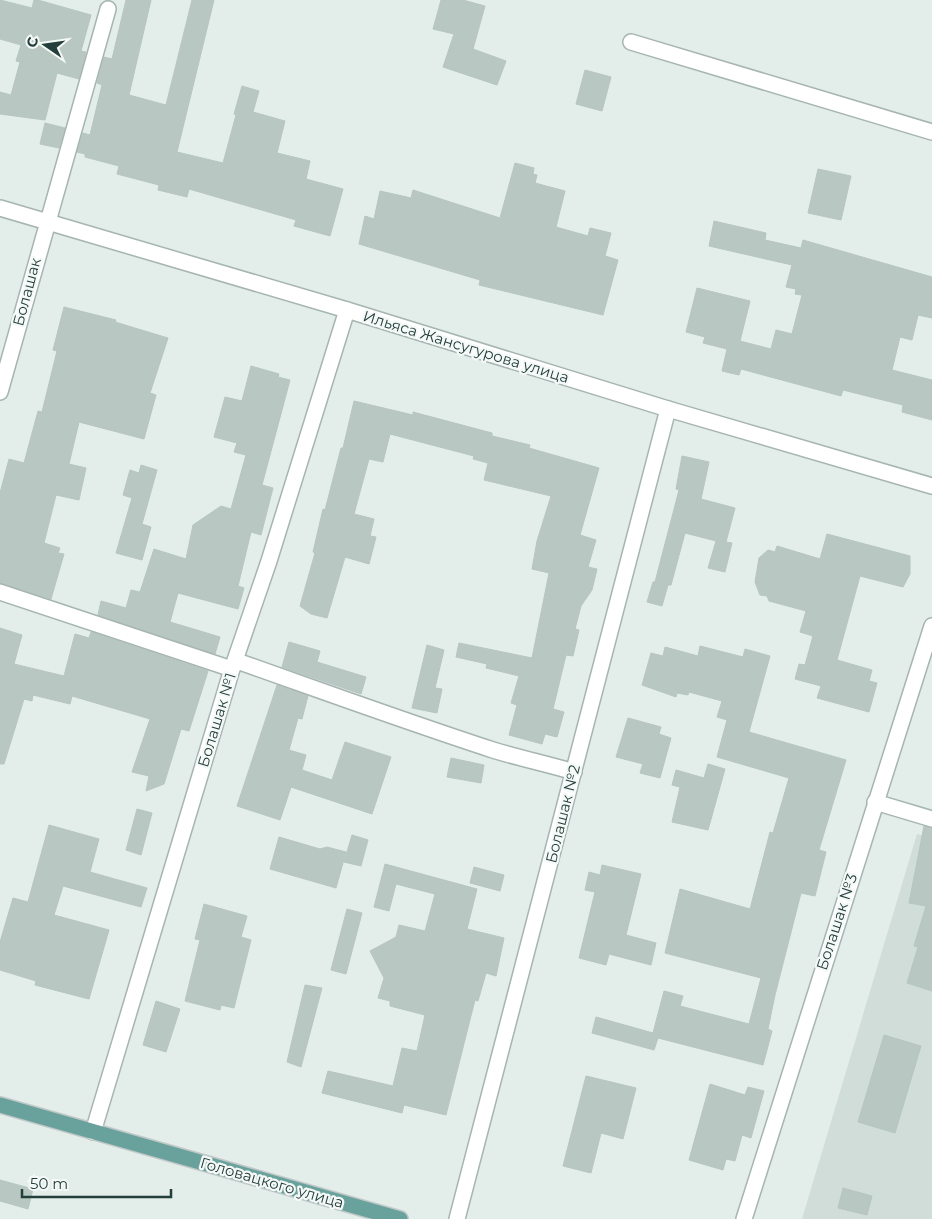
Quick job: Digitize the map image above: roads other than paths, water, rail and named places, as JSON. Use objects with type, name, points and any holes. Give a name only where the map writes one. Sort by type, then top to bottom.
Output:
[{"type":"main road","name":"Головацкого улица","points":[[0,1104],[400,1219]]},
{"type":"street","name":"Болашак","points":[[0,392],[108,9]]},
{"type":"street","points":[[631,42],[932,132]]},
{"type":"street","name":"Ильяса Жансугурова улица","points":[[0,208],[347,310],[668,409],[932,486]]},
{"type":"street","name":"Болашак №1","points":[[92,1132],[235,665],[347,310]]},
{"type":"street","name":"Болашак №2","points":[[457,1219],[668,409]]},
{"type":"street","points":[[0,592],[235,665],[494,750],[574,772]]},
{"type":"street","name":"Болашак №3","points":[[744,1219],[932,626]]},
{"type":"street","points":[[875,802],[932,819]]}]
